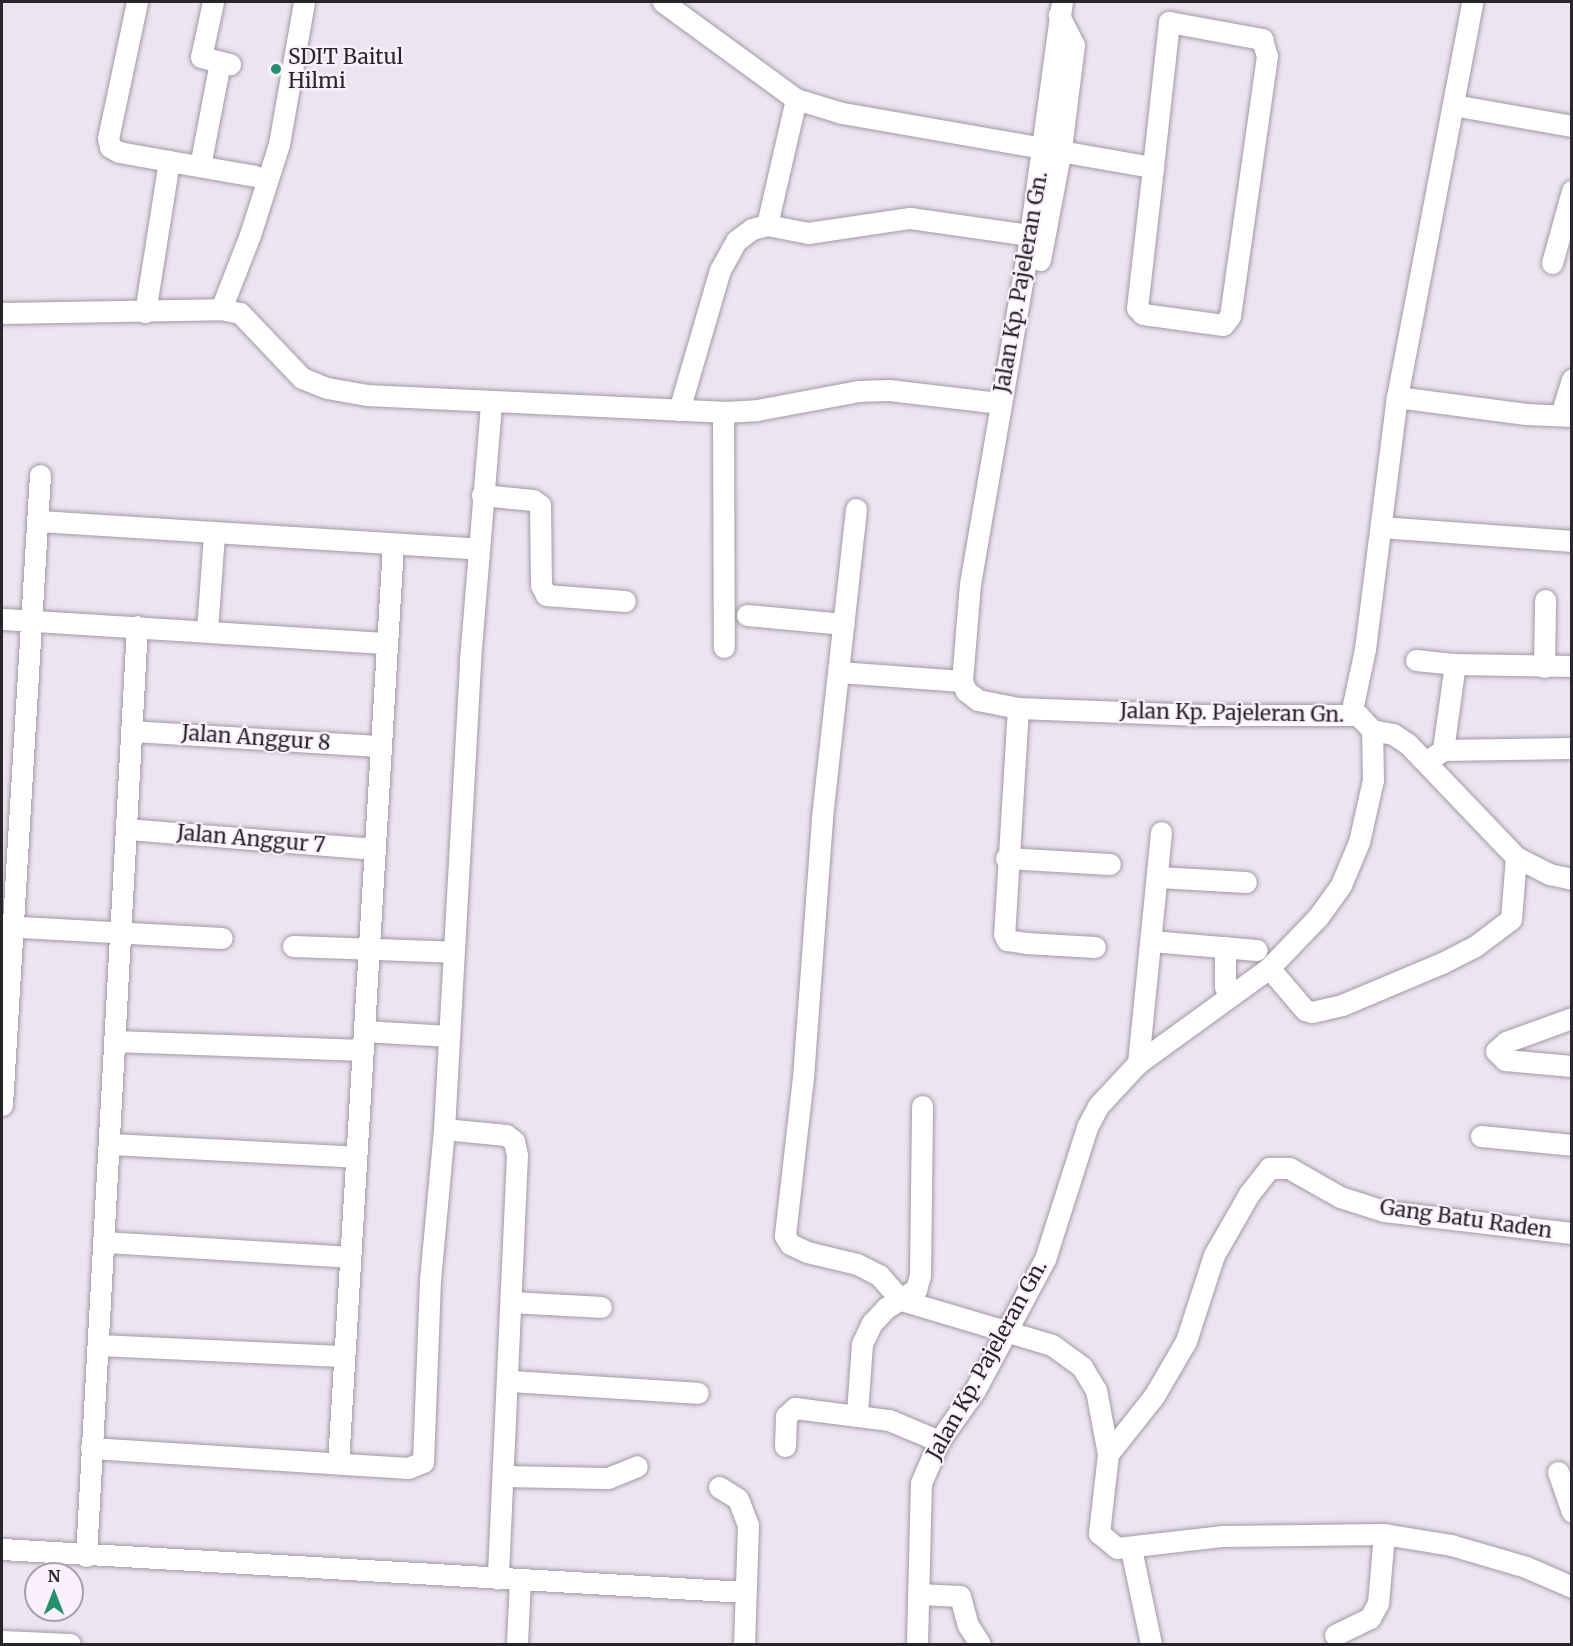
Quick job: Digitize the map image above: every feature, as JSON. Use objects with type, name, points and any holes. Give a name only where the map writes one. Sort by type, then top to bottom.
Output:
[{"type":"street","points":[[137,2],[108,138],[110,147],[119,152],[255,176]]},
{"type":"street","points":[[200,166],[225,63],[201,57],[213,2]]},
{"type":"street","points":[[221,309],[250,235],[279,144],[304,2]]},
{"type":"street","points":[[663,2],[796,99],[842,113],[1053,147],[1153,167]]},
{"type":"street","points":[[1351,714],[1365,649],[1397,397],[1472,2]]},
{"type":"street","name":"Jalan Kp. Pajeleran Gn.","points":[[917,1644],[921,1484],[939,1441],[1009,1330],[1045,1259],[1087,1126],[1098,1106],[1138,1063],[1269,968],[1294,946],[1341,885],[1368,814],[1375,753],[1372,730],[1365,719],[1351,714],[1201,715],[1018,708],[978,700],[966,691],[962,681],[970,584],[1030,235],[1053,147],[1060,8]]},
{"type":"street","points":[[1169,22],[1263,40],[1267,56],[1226,324],[1143,314],[1137,308],[1153,167],[1169,22]]},
{"type":"street","points":[[767,225],[796,99]]},
{"type":"street","points":[[1453,105],[1572,126]]},
{"type":"street","points":[[1020,293],[1037,280],[1053,147]]},
{"type":"street","points":[[145,312],[170,161]]},
{"type":"street","points":[[1552,263],[1572,191]]},
{"type":"street","points":[[679,410],[720,270],[736,242],[752,229],[767,225],[808,233],[910,218],[1030,235]]},
{"type":"street","points":[[2,313],[221,309],[240,313],[287,365],[302,378],[327,388],[366,395],[491,403],[723,412],[757,410],[859,391],[889,390],[1000,404]]},
{"type":"street","points":[[1397,397],[1526,414],[1566,416],[1572,380]]},
{"type":"street","points":[[91,1448],[408,1468],[420,1465],[425,1455],[430,1280],[444,1129],[477,549],[491,403]]},
{"type":"street","points":[[723,412],[724,647]]},
{"type":"street","points":[[2,1105],[8,926],[32,621],[40,475]]},
{"type":"street","points":[[482,495],[533,500],[540,505],[541,585],[546,595],[625,600]]},
{"type":"street","points":[[856,508],[822,819],[803,1077],[784,1236],[790,1244],[807,1252],[857,1264],[879,1275],[901,1300],[1009,1330],[1052,1345],[1082,1367],[1096,1390],[1108,1454],[1100,1533],[1105,1541],[1117,1548],[1131,1549],[1223,1536],[1384,1534],[1451,1545],[1526,1567],[1572,1587]]},
{"type":"street","points":[[38,521],[214,535],[477,549]]},
{"type":"street","points":[[1381,527],[1572,541]]},
{"type":"street","points":[[207,630],[214,535]]},
{"type":"street","points":[[338,1463],[342,1356],[350,1257],[385,643],[393,545]]},
{"type":"street","points":[[1544,667],[1545,600]]},
{"type":"street","points":[[747,615],[844,624]]},
{"type":"street","points":[[2,619],[207,630],[385,643]]},
{"type":"street","points":[[86,1556],[111,1144],[137,626]]},
{"type":"street","points":[[1416,660],[1455,664],[1572,666]]},
{"type":"street","points":[[1435,756],[1455,664]]},
{"type":"street","points":[[839,672],[962,681]]},
{"type":"street","points":[[1018,708],[1006,858],[1004,934],[1007,939],[1095,947]]},
{"type":"street","points":[[1372,730],[1401,739],[1435,756],[1516,857],[1549,874],[1572,879]]},
{"type":"street","name":"Jalan Anggur 8","points":[[132,731],[380,746]]},
{"type":"street","points":[[1435,756],[1572,748]]},
{"type":"street","name":"Jalan Anggur 7","points":[[128,829],[374,849]]},
{"type":"street","points":[[1138,1063],[1161,832]]},
{"type":"street","points":[[1269,968],[1312,1012],[1342,1005],[1442,963],[1482,942],[1511,919],[1516,857]]},
{"type":"street","points":[[1006,858],[1110,864]]},
{"type":"street","points":[[1158,877],[1246,882]]},
{"type":"street","points":[[8,926],[222,938]]},
{"type":"street","points":[[1151,941],[1257,950]]},
{"type":"street","points":[[293,946],[453,952]]},
{"type":"street","points":[[1225,947],[1225,987]]},
{"type":"street","points":[[1572,1018],[1506,1042],[1496,1051],[1505,1060],[1572,1066]]},
{"type":"street","points":[[115,1041],[363,1041],[449,1036]]},
{"type":"street","points":[[857,1413],[862,1344],[872,1323],[886,1308],[916,1289],[920,1275],[922,1106]]},
{"type":"street","points":[[444,1129],[506,1135],[514,1141],[517,1155],[498,1579]]},
{"type":"street","points":[[1480,1136],[1572,1145]]},
{"type":"street","points":[[111,1144],[356,1157]]},
{"type":"street","name":"Gang Batu Raden","points":[[1108,1454],[1154,1396],[1186,1341],[1214,1255],[1249,1194],[1269,1168],[1289,1168],[1340,1197],[1384,1211],[1572,1233]]},
{"type":"street","points":[[105,1242],[350,1257]]},
{"type":"street","points":[[512,1302],[601,1307]]},
{"type":"street","points":[[99,1345],[342,1356]]},
{"type":"street","points":[[508,1381],[698,1393]]},
{"type":"street","points":[[785,1446],[789,1410],[857,1413],[889,1420],[939,1441]]},
{"type":"street","points":[[503,1476],[608,1478],[637,1466]]},
{"type":"street","points":[[1558,1472],[1572,1512]]},
{"type":"street","points":[[719,1487],[738,1499],[746,1511],[744,1644]]},
{"type":"street","points":[[1335,1635],[1370,1618],[1374,1611],[1384,1534]]},
{"type":"street","points":[[2,1549],[86,1556],[745,1592]]},
{"type":"street","points":[[1131,1549],[1151,1644]]},
{"type":"street","points":[[517,1644],[520,1580]]},
{"type":"street","points":[[918,1594],[960,1596],[967,1621],[980,1644]]},
{"type":"street","points":[[2,1641],[70,1644]]},
{"type":"place","name":"SDIT Baitul Hilmi","points":[[276,69]]}]
